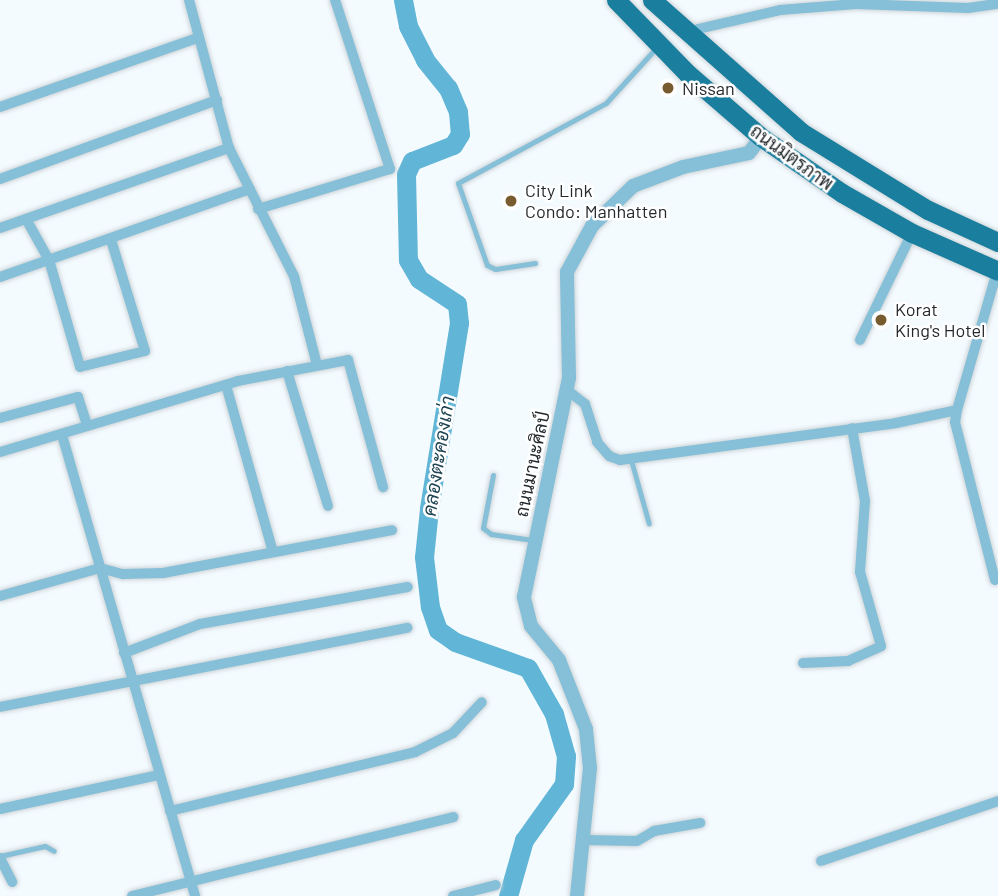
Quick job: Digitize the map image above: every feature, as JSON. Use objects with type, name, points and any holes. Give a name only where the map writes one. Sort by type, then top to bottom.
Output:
[{"type":"highway","name":"ถนนมิตรภาพ","points":[[616,0],[658,46],[761,137],[842,193],[912,233],[998,271]]},
{"type":"highway","name":"ถนนมิตรภาพ","points":[[652,0],[690,37],[810,139],[928,210],[998,242]]},
{"type":"street","points":[[190,0],[197,38],[229,148],[294,276],[317,365]]},
{"type":"street","points":[[258,209],[390,169],[335,0]]},
{"type":"street","points":[[690,37],[698,29],[780,10],[856,2],[954,8],[998,4]]},
{"type":"street","points":[[0,107],[197,38]]},
{"type":"street","points":[[0,179],[217,100]]},
{"type":"street","name":"ถนนมานะศิลป์","points":[[577,896],[590,768],[586,729],[559,660],[526,612],[536,540],[567,390],[567,272],[592,226],[633,186],[683,167],[749,153],[761,137]]},
{"type":"street","points":[[0,228],[229,148]]},
{"type":"street","points":[[0,276],[111,240],[250,189]]},
{"type":"street","points":[[26,219],[49,260],[80,367],[145,351],[111,240]]},
{"type":"street","points":[[860,340],[912,233]]},
{"type":"street","points":[[995,580],[955,422],[998,271]]},
{"type":"street","points":[[0,452],[226,384],[348,360],[383,487]]},
{"type":"street","points":[[287,371],[328,506]]},
{"type":"street","points":[[226,384],[272,549]]},
{"type":"street","points":[[567,390],[585,404],[597,442],[609,456],[631,460],[957,410]]},
{"type":"street","points":[[0,418],[78,397],[88,425]]},
{"type":"street","points":[[803,663],[848,661],[881,646],[860,572],[865,501],[852,428]]},
{"type":"street","points":[[62,435],[193,890]]},
{"type":"street","points":[[0,591],[100,568],[122,575],[163,573],[272,549],[392,530]]},
{"type":"street","points":[[124,653],[200,624],[408,587]]},
{"type":"street","points":[[0,707],[131,678],[407,628]]},
{"type":"street","points":[[170,811],[415,752],[453,733],[482,702]]},
{"type":"street","points":[[0,808],[159,775]]},
{"type":"street","points":[[821,861],[997,805]]},
{"type":"street","points":[[132,896],[193,890],[453,817]]},
{"type":"street","points":[[584,840],[637,841],[654,831],[700,823]]},
{"type":"street","points":[[0,857],[12,882]]},
{"type":"street","points":[[453,896],[496,885]]},
{"type":"lane","points":[[535,263],[495,269],[486,265],[458,183],[606,103],[658,46]]},
{"type":"lane","points":[[631,460],[649,524]]},
{"type":"lane","points":[[492,475],[483,528],[491,534],[536,540]]},
{"type":"lane","points":[[0,857],[45,846],[54,851]]},
{"type":"waterway","name":"คลองตะคองเก่า","points":[[403,0],[408,26],[425,60],[448,88],[458,112],[460,134],[453,145],[412,161],[406,174],[408,260],[419,279],[457,304],[459,323],[429,509],[424,557],[430,607],[438,630],[455,642],[528,668],[554,714],[566,756],[564,784],[524,840],[508,896]]},
{"type":"place","name":"Nissan","points":[[668,88]]},
{"type":"place","name":"City Link Condo: Manhatten","points":[[511,201]]},
{"type":"place","name":"Korat King's Hotel","points":[[881,320]]}]
